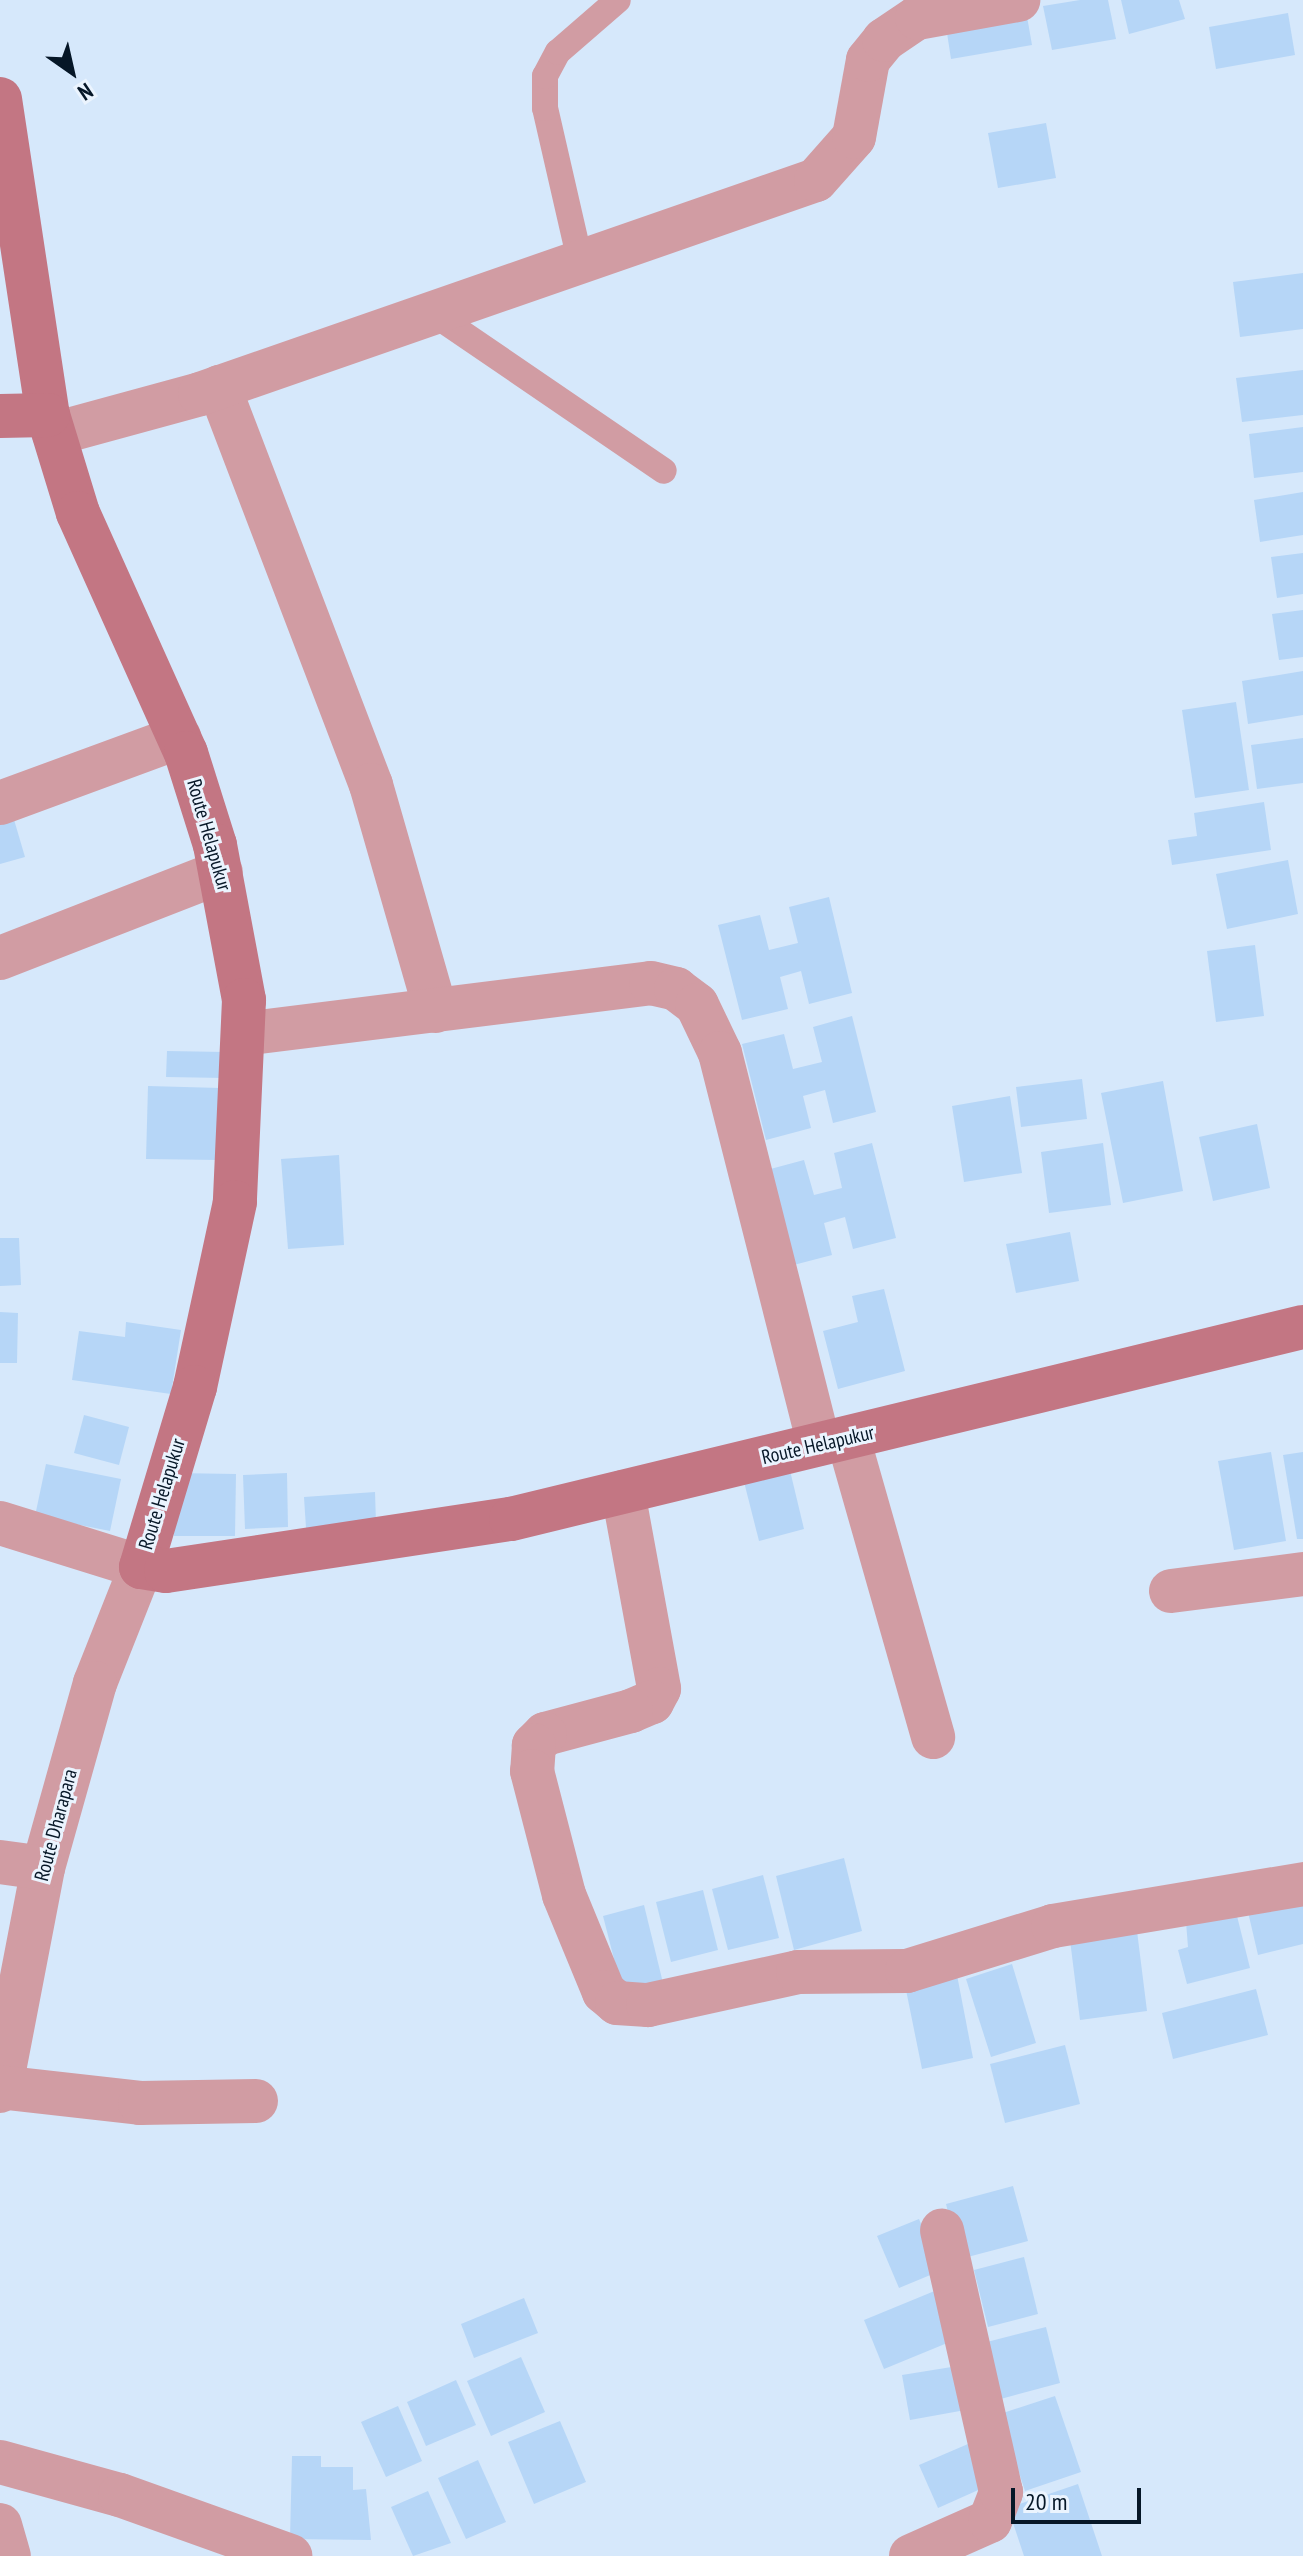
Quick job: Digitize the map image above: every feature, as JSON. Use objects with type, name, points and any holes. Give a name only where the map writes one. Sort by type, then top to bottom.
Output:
[{"type":"street","points":[[0,416],[51,425],[219,387],[581,265],[816,180],[854,137],[868,60],[884,40],[917,18],[1018,0]]},
{"type":"street","name":"Route Helapukur","points":[[0,99],[51,425],[78,513],[179,737],[221,872],[243,1034],[235,1202],[195,1387],[141,1567],[150,1573],[332,1548],[623,1492],[1303,1327]]},
{"type":"street","points":[[219,387],[371,785],[436,1011]]},
{"type":"street","points":[[0,803],[179,737]]},
{"type":"street","points":[[0,958],[221,872]]},
{"type":"street","points":[[243,1034],[651,983],[697,1005],[720,1053],[834,1441],[933,1737]]},
{"type":"street","points":[[623,1492],[659,1689],[652,1702],[631,1711],[545,1734],[534,1745],[532,1771],[564,1895],[604,1992],[617,2003],[648,2005],[798,1972],[907,1971],[1053,1926],[1303,1884]]},
{"type":"street","points":[[0,1523],[141,1567]]},
{"type":"street","name":"Route Dharapara","points":[[0,2089],[43,1868],[95,1683],[141,1567]]},
{"type":"street","points":[[1171,1591],[1303,1574]]},
{"type":"street","points":[[0,1862],[43,1868]]},
{"type":"street","points":[[0,2089],[140,2103],[256,2101]]},
{"type":"street","points":[[911,2556],[990,2521],[1001,2492],[942,2231]]},
{"type":"street","points":[[0,2462],[107,2491],[290,2556]]},
{"type":"street","points":[[0,2525],[9,2556]]},
{"type":"lane","points":[[581,265],[545,108],[545,76],[558,52],[618,0]]},
{"type":"lane","points":[[434,314],[664,471]]},
{"type":"building","points":[[1080,0],[1108,0],[1116,39],[1052,50],[1043,6]]},
{"type":"building","points":[[1121,0],[1179,0],[1185,19],[1129,34]]},
{"type":"building","points":[[1025,5],[1032,45],[951,59],[945,20]]},
{"type":"building","points":[[1288,13],[1295,55],[1216,69],[1209,27]]},
{"type":"building","points":[[1046,123],[1056,178],[998,188],[988,133]]},
{"type":"building","points":[[1303,273],[1303,329],[1240,337],[1233,282]]},
{"type":"building","points":[[1303,370],[1303,415],[1242,422],[1236,378]]},
{"type":"building","points":[[1303,427],[1303,472],[1254,478],[1249,434]]},
{"type":"building","points":[[1303,492],[1303,535],[1260,542],[1254,500]]},
{"type":"building","points":[[1303,553],[1303,594],[1277,598],[1271,557]]},
{"type":"building","points":[[1303,610],[1303,657],[1279,660],[1272,614]]},
{"type":"building","points":[[1303,671],[1303,715],[1248,724],[1242,681]]},
{"type":"building","points":[[1236,702],[1249,790],[1195,798],[1182,710]]},
{"type":"building","points":[[1303,738],[1303,783],[1257,789],[1251,745]]},
{"type":"building","points":[[1264,802],[1271,850],[1172,865],[1168,840],[1197,836],[1194,813]]},
{"type":"building","points":[[10,806],[25,857],[0,864],[0,809]]},
{"type":"building","points":[[1288,860],[1298,914],[1227,929],[1216,874]]},
{"type":"building","points":[[829,897],[852,993],[809,1004],[801,971],[780,977],[788,1009],[742,1020],[718,925],[760,915],[769,950],[798,943],[789,907]]},
{"type":"building","points":[[1255,945],[1264,1016],[1216,1022],[1207,951]]},
{"type":"building","points":[[852,1016],[876,1112],[833,1123],[825,1090],[803,1096],[811,1128],[766,1140],[742,1044],[784,1034],[793,1069],[822,1062],[813,1027]]},
{"type":"building","points":[[167,1051],[225,1052],[225,1078],[166,1077]]},
{"type":"building","points":[[1082,1079],[1087,1119],[1021,1127],[1016,1087]]},
{"type":"building","points":[[1163,1081],[1183,1191],[1123,1203],[1101,1093]]},
{"type":"building","points":[[148,1086],[220,1088],[218,1160],[146,1159]]},
{"type":"building","points":[[1010,1096],[1022,1173],[964,1182],[952,1106]]},
{"type":"building","points":[[1257,1124],[1270,1188],[1213,1201],[1199,1137]]},
{"type":"building","points":[[872,1143],[896,1238],[853,1249],[845,1217],[824,1223],[832,1255],[786,1267],[763,1171],[804,1160],[814,1195],[842,1188],[834,1153]]},
{"type":"building","points":[[1103,1143],[1111,1205],[1049,1213],[1041,1152]]},
{"type":"building","points":[[339,1155],[344,1245],[288,1249],[281,1159]]},
{"type":"building","points":[[1070,1232],[1079,1281],[1016,1293],[1006,1244]]},
{"type":"building","points":[[0,1238],[19,1238],[21,1285],[0,1286]]},
{"type":"building","points":[[884,1289],[905,1371],[838,1389],[823,1331],[858,1322],[852,1296]]},
{"type":"building","points":[[0,1312],[18,1313],[17,1363],[0,1363]]},
{"type":"building","points":[[126,1322],[181,1330],[171,1394],[72,1380],[79,1331],[125,1337]]},
{"type":"building","points":[[84,1415],[129,1427],[119,1465],[74,1453]]},
{"type":"building","points":[[1271,1452],[1286,1541],[1234,1550],[1218,1461]]},
{"type":"building","points":[[1303,1452],[1303,1539],[1297,1539],[1283,1455]]},
{"type":"building","points":[[787,1458],[804,1529],[759,1541],[741,1470]]},
{"type":"building","points":[[46,1464],[121,1479],[110,1531],[35,1516]]},
{"type":"building","points":[[175,1473],[236,1474],[235,1536],[174,1536]]},
{"type":"building","points":[[287,1473],[288,1527],[245,1529],[243,1475]]},
{"type":"building","points":[[375,1492],[376,1523],[306,1528],[304,1497]]},
{"type":"building","points":[[844,1858],[862,1931],[794,1950],[776,1876]]},
{"type":"building","points":[[763,1875],[779,1938],[728,1950],[712,1889]]},
{"type":"building","points":[[703,1890],[718,1950],[671,1962],[656,1902]]},
{"type":"building","points":[[1303,1898],[1303,1944],[1258,1955],[1248,1912]]},
{"type":"building","points":[[1233,1900],[1250,1968],[1187,1984],[1178,1950],[1188,1947],[1186,1922]]},
{"type":"building","points":[[644,1905],[663,1983],[623,1994],[603,1916]]},
{"type":"building","points":[[1136,1923],[1147,2011],[1080,2020],[1069,1932]]},
{"type":"building","points":[[1012,1964],[1036,2043],[991,2057],[966,1979]]},
{"type":"building","points":[[957,1975],[973,2058],[922,2069],[905,1985]]},
{"type":"building","points":[[1256,1989],[1268,2035],[1173,2059],[1162,2013]]},
{"type":"building","points":[[1065,2045],[1080,2104],[1005,2123],[990,2064]]},
{"type":"building","points":[[1013,2186],[1028,2241],[960,2259],[946,2204]]},
{"type":"building","points":[[919,2219],[940,2271],[899,2288],[877,2236]]},
{"type":"building","points":[[1024,2257],[1038,2314],[988,2327],[974,2270]]},
{"type":"building","points":[[937,2290],[957,2339],[884,2369],[864,2320]]},
{"type":"building","points":[[524,2298],[538,2333],[474,2358],[461,2324]]},
{"type":"building","points":[[1046,2327],[1060,2383],[997,2400],[983,2343]]},
{"type":"building","points":[[521,2357],[545,2412],[491,2436],[467,2381]]},
{"type":"building","points":[[964,2365],[971,2409],[910,2420],[902,2375]]},
{"type":"building","points":[[456,2380],[476,2425],[426,2446],[407,2402]]},
{"type":"building","points":[[1055,2396],[1081,2472],[1025,2491],[1000,2414]]},
{"type":"building","points":[[398,2406],[422,2461],[386,2477],[361,2422]]},
{"type":"building","points":[[560,2421],[586,2482],[534,2504],[508,2442]]},
{"type":"building","points":[[975,2441],[994,2483],[938,2508],[919,2465]]},
{"type":"building","points":[[292,2456],[321,2456],[321,2467],[353,2467],[353,2490],[366,2489],[371,2540],[290,2539]]},
{"type":"building","points":[[478,2460],[506,2522],[466,2539],[438,2478]]},
{"type":"building","points":[[1078,2484],[1102,2556],[1024,2556],[1008,2508]]},
{"type":"building","points":[[428,2491],[451,2543],[413,2556],[391,2507]]}]
